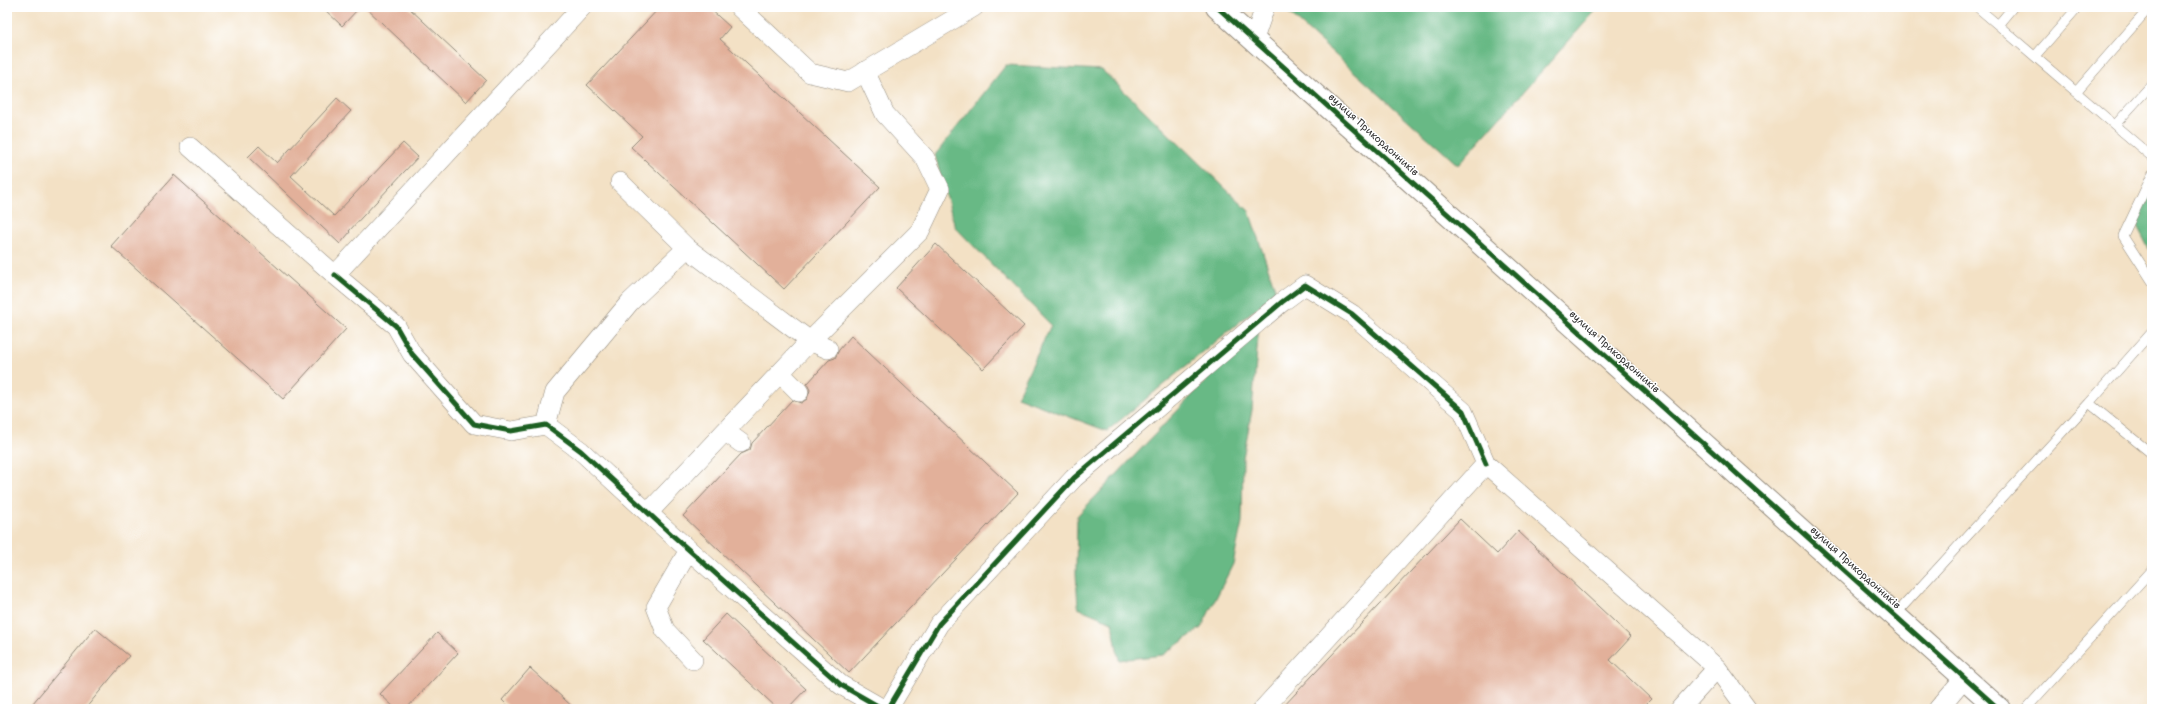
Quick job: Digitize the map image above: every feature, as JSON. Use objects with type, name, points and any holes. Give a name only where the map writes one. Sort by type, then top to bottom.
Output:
[{"type":"street","points":[[335,275],[582,7]]},
{"type":"street","points":[[739,7],[810,73],[848,82],[864,71],[974,7]]},
{"type":"street","name":"вулиця Прикордонників","points":[[1217,7],[1999,709]]},
{"type":"street","points":[[1254,39],[1265,7]]},
{"type":"street","points":[[648,513],[701,469],[726,432],[780,373],[920,231],[940,188],[925,158],[885,114],[864,71]]},
{"type":"street","points":[[190,147],[335,275],[396,326],[412,354],[474,424],[511,431],[546,425],[581,451],[689,550],[841,685],[883,709]]},
{"type":"street","points":[[620,182],[686,248],[810,341],[828,349]]},
{"type":"street","points":[[546,425],[555,392],[630,302],[686,248]]},
{"type":"street","points":[[888,709],[939,624],[1074,478],[1305,285],[1352,314],[1463,411],[1486,464],[1717,668],[1747,709]]},
{"type":"street","points":[[780,373],[799,392]]},
{"type":"street","points":[[726,432],[741,443]]},
{"type":"street","points":[[1263,709],[1486,464]]},
{"type":"street","points":[[689,550],[656,607],[665,630],[693,660]]},
{"type":"street","points":[[1680,709],[1717,668]]},
{"type":"street","points":[[1938,709],[1964,678]]},
{"type":"lane","points":[[1977,7],[2152,157]]},
{"type":"lane","points":[[1998,24],[2012,7]]},
{"type":"lane","points":[[2035,56],[2078,7]]},
{"type":"lane","points":[[2076,92],[2150,7]]},
{"type":"lane","points":[[2115,125],[2152,84]]},
{"type":"lane","points":[[2152,175],[2123,236],[2152,281]]},
{"type":"lane","points":[[1895,615],[2152,332]]},
{"type":"lane","points":[[2089,403],[2152,454]]},
{"type":"lane","points":[[2026,709],[2152,570]]},
{"type":"green space","points":[[1282,7],[1599,7],[1458,165]]},
{"type":"green space","points":[[1006,65],[1102,70],[1249,211],[1276,292],[1107,431],[1017,397],[1051,325],[955,227],[935,155]]},
{"type":"green space","points":[[2152,187],[2152,255],[2135,222]]},
{"type":"green space","points":[[1259,325],[1252,410],[1243,458],[1242,522],[1233,564],[1201,628],[1163,655],[1119,660],[1112,622],[1078,608],[1076,573],[1077,516]]},
{"type":"building","points":[[322,7],[360,7],[342,26]]},
{"type":"building","points":[[365,7],[408,7],[486,80],[466,102]]},
{"type":"building","points":[[660,7],[708,7],[730,27],[720,39],[880,187],[784,289],[631,147],[642,136],[587,85]]},
{"type":"building","points":[[337,98],[351,111],[291,176],[334,216],[403,143],[418,157],[349,231],[350,232],[340,244],[248,157],[259,146],[277,163]]},
{"type":"building","points":[[174,175],[346,329],[283,399],[111,246]]},
{"type":"building","points":[[936,244],[1024,326],[983,369],[896,288]]},
{"type":"building","points":[[851,336],[1018,493],[849,673],[683,516],[741,454],[750,450],[752,443],[792,400],[801,403],[807,399],[810,390],[807,384],[829,360],[835,358],[839,350]]},
{"type":"building","points":[[1460,519],[1497,554],[1518,531],[1631,637],[1610,660],[1651,699],[1641,709],[1281,709]]},
{"type":"building","points":[[726,614],[806,689],[787,709],[778,709],[703,639]]},
{"type":"building","points":[[95,628],[129,656],[85,709],[28,709]]},
{"type":"building","points":[[437,633],[458,653],[406,709],[396,709],[380,694]]},
{"type":"building","points":[[530,668],[575,709],[511,709],[502,700]]},
{"type":"cycle path","points":[[1217,7],[1999,709]]},
{"type":"cycle path","points":[[335,275],[396,326],[412,354],[474,424],[511,431],[546,425],[581,451],[671,534],[841,685],[883,709]]},
{"type":"cycle path","points":[[888,709],[939,624],[1074,478],[1282,302],[1305,285],[1352,314],[1463,411],[1486,464]]}]
